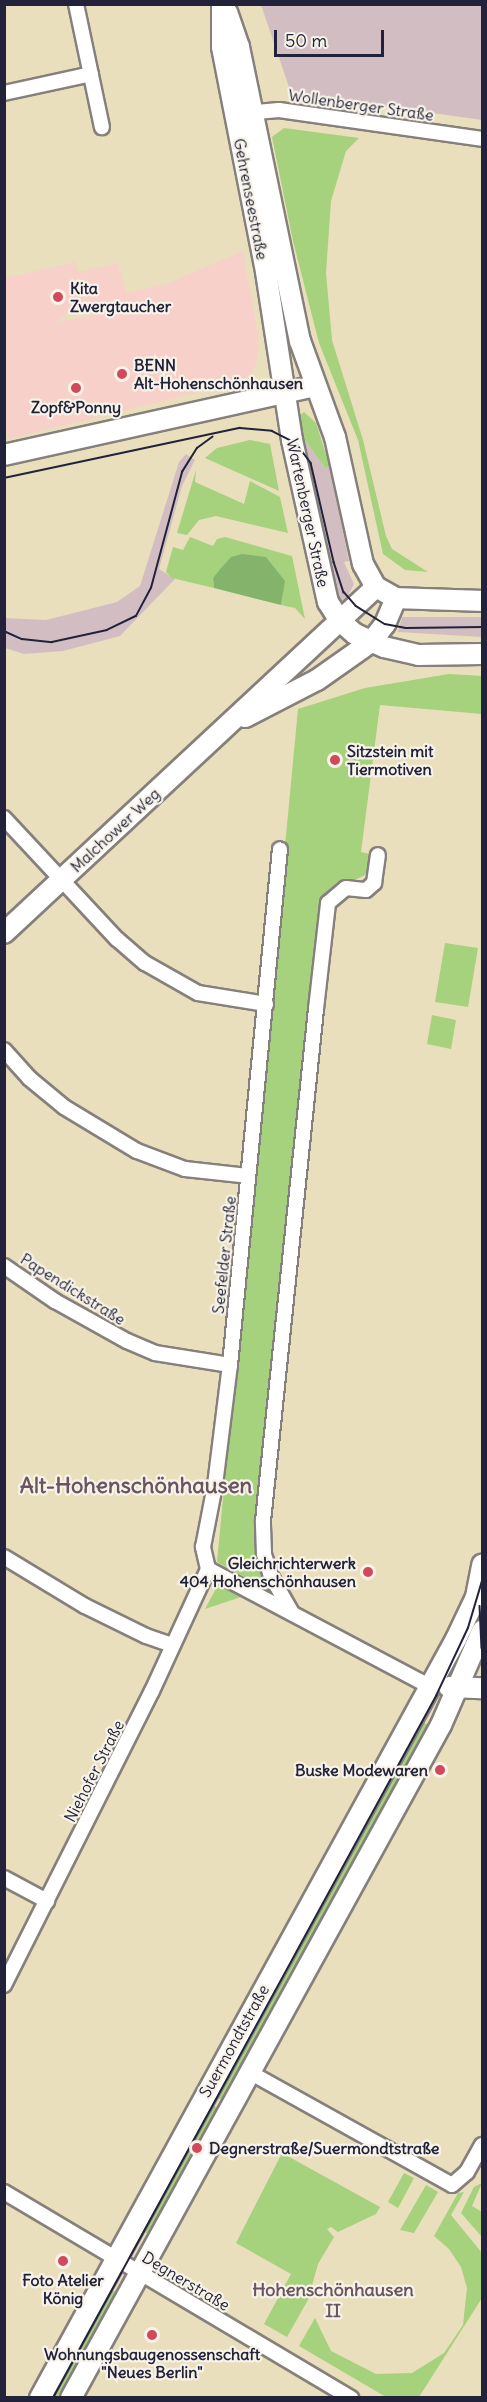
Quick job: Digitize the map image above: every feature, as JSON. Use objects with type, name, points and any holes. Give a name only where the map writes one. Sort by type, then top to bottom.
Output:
[{"type":"main road","name":"Gehrenseestraße","points":[[223,4],[239,47],[243,113],[285,394]]},
{"type":"main road","name":"Gehrenseestraße","points":[[243,113],[300,341],[314,386]]},
{"type":"main road","points":[[4,455],[314,386],[335,437],[363,564],[376,587],[396,598],[483,601]]},
{"type":"main road","name":"Wartenberger Straße","points":[[285,394],[323,588],[340,621],[371,642],[418,655],[483,654]]},
{"type":"main road","name":"Malchower Weg","points":[[4,933],[376,587]]},
{"type":"main road","name":"Malchower Weg","points":[[225,727],[317,680],[371,642],[385,624],[396,598]]},
{"type":"main road","points":[[482,1632],[474,1602],[483,1565]]},
{"type":"main road","name":"Suermondtstraße","points":[[40,2397],[474,1602]]},
{"type":"main road","name":"Suermondtstraße","points":[[71,2397],[251,2073],[460,1687],[482,1632]]},
{"type":"main road","points":[[429,1686],[483,1688]]},
{"type":"street","points":[[76,4],[102,127]]},
{"type":"street","points":[[4,93],[91,74]]},
{"type":"street","name":"Wollenberger Straße","points":[[243,113],[279,110],[483,139]]},
{"type":"street","points":[[4,818],[117,939],[173,982],[198,993],[266,1004]]},
{"type":"street","name":"Seefelder Straße","points":[[208,1569],[203,1547],[215,1485],[230,1365],[280,849]]},
{"type":"street","points":[[292,1613],[271,1576],[264,1554],[263,1521],[328,903],[346,888],[366,890],[374,883],[378,855]]},
{"type":"street","points":[[4,1050],[29,1078],[64,1107],[137,1151],[186,1169],[248,1176]]},
{"type":"street","name":"Papendickstraße","points":[[4,1266],[55,1301],[127,1341],[178,1359],[230,1365]]},
{"type":"street","points":[[4,1557],[85,1606],[146,1636],[172,1645]]},
{"type":"street","points":[[208,1569],[429,1686]]},
{"type":"street","name":"Niehofer Straße","points":[[4,1985],[208,1569]]},
{"type":"street","points":[[4,1878],[47,1901]]},
{"type":"street","name":"Suermondtstraße","points":[[251,2073],[452,2185],[467,2172],[483,2145]]},
{"type":"street","name":"Degnerstraße","points":[[4,2192],[115,2257],[336,2394],[351,2397]]},
{"type":"shaded area","points":[[261,5],[482,5],[482,120],[291,93]]},
{"type":"shaded area","points":[[243,251],[259,341],[256,365],[249,375],[240,382],[8,439],[4,423],[5,278],[75,262],[78,272],[118,263],[126,293],[166,284]],"holes":[[[97,302],[99,314],[58,322],[74,307]]]},
{"type":"shaded area","points":[[302,436],[325,468],[330,467],[349,561],[344,562],[354,584],[345,601],[336,597],[331,582],[335,580],[332,564],[328,565]]},
{"type":"shaded area","points":[[186,454],[195,460],[182,486],[159,569],[175,579],[120,636],[63,651],[24,654],[5,648],[4,618],[46,620],[117,602],[140,586],[179,462]]},
{"type":"shaded area","points":[[402,617],[482,617],[482,637],[398,632]]},
{"type":"green space","points":[[284,128],[359,138],[346,151],[331,201],[326,273],[332,340],[363,440],[386,536],[392,549],[428,572],[405,570],[383,554],[358,440],[319,343],[293,241],[272,137]]},
{"type":"green space","points":[[304,412],[316,423],[330,467],[325,468],[302,436],[299,416]]},
{"type":"green space","points":[[250,440],[270,444],[279,491],[205,458],[217,448]]},
{"type":"green space","points":[[196,470],[195,482],[244,504],[250,481],[280,497],[288,533],[216,516],[199,520],[187,535],[177,533]]},
{"type":"green space","points":[[190,537],[213,546],[217,539],[225,537],[292,556],[305,619],[295,608],[281,605],[283,592],[265,557],[231,557],[213,578],[214,588],[172,578],[166,572],[173,547],[183,550]]},
{"type":"green space","points":[[242,554],[266,557],[285,581],[281,605],[214,588],[213,578],[221,568],[231,557]]},
{"type":"green space","points":[[449,674],[482,676],[482,714],[380,705],[361,852],[370,854],[367,874],[355,880],[337,882],[322,899],[256,1523],[259,1560],[269,1591],[217,1562],[298,709],[365,688]]},
{"type":"green space","points":[[445,943],[478,948],[468,1007],[435,1002]]},
{"type":"green space","points":[[432,1015],[456,1020],[451,1049],[427,1044]]},
{"type":"green space","points":[[219,1583],[244,1596],[205,1609]]},
{"type":"green space","points":[[417,1719],[430,1726],[231,2105],[210,2094]]},
{"type":"green space","points":[[212,2104],[218,2108],[148,2234],[142,2231]]},
{"type":"green space","points":[[282,2153],[380,2207],[376,2214],[338,2232],[331,2227],[327,2229],[334,2237],[318,2264],[308,2300],[287,2337],[264,2324],[291,2274],[236,2243]]},
{"type":"green space","points":[[404,2173],[414,2178],[398,2208],[388,2202]]},
{"type":"green space","points":[[482,2183],[472,2206],[482,2212],[482,2237],[461,2213],[474,2187]]},
{"type":"green space","points":[[426,2185],[438,2192],[414,2233],[400,2230]]},
{"type":"green space","points":[[464,2192],[451,2215],[482,2253],[482,2298],[419,2397],[386,2397],[299,2346],[315,2318],[331,2351],[376,2374],[412,2373],[444,2353],[463,2325],[467,2288],[461,2267],[449,2249],[434,2236],[458,2193]]},
{"type":"green space","points":[[107,2288],[118,2293],[65,2397],[47,2398]]},
{"type":"tram line","points":[[4,478],[240,428],[272,431],[296,443],[311,463],[334,562],[344,592],[356,606],[385,624],[406,628],[482,627]]},
{"type":"tram line","points":[[4,631],[22,639],[52,642],[107,630],[136,616],[151,588],[182,472],[197,448],[212,437]]},
{"type":"tram line","points":[[53,2398],[436,1696],[468,1628],[482,1581]]},
{"type":"tram line","points":[[480,1606],[482,1648]]},
{"type":"place","name":"Kita Zwergtaucher","points":[[58,297]]},
{"type":"place","name":"BENN Alt-Hohenschönhausen","points":[[122,374]]},
{"type":"place","name":"Zopf&Ponny","points":[[76,388]]},
{"type":"place","name":"Sitzstein mit Tiermotiven","points":[[335,760]]},
{"type":"place","name":"Gleichrichterwerk 404 Hohenschönhausen","points":[[368,1572]]},
{"type":"place","name":"Buske Modewaren","points":[[440,1770]]},
{"type":"place","name":"Degnerstraße/Suermondtstraße","points":[[197,2148]]},
{"type":"place","name":"Foto Atelier König","points":[[63,2261]]},
{"type":"place","name":"Wohnungsbaugenossenschaft \"Neues Berlin\"","points":[[152,2335]]},
{"type":"district","name":"Alt-Hohenschönhausen","points":[[136,1486]]},
{"type":"district","name":"Hohenschönhausen II","points":[[333,2301]]}]
